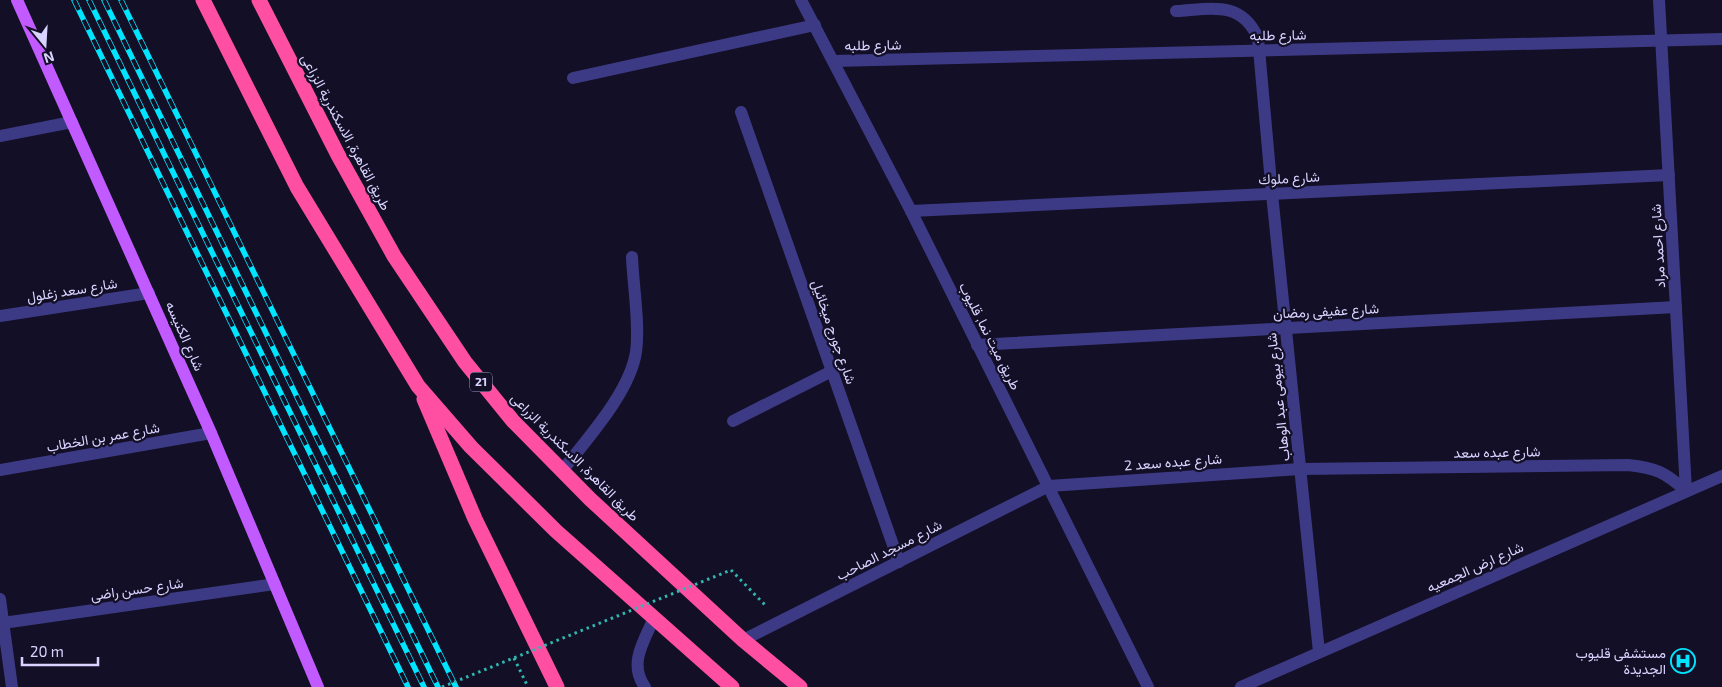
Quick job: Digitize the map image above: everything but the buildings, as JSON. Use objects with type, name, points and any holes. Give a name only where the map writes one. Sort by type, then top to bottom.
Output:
[{"type":"highway","points":[[203,0],[297,187],[418,386],[474,519],[557,687]]},
{"type":"highway","name":"طريق القاهرة, الاسكندرية الزراعى","points":[[259,0],[338,155],[394,256],[465,362],[513,421],[590,499],[743,640],[800,687]]},
{"type":"highway","points":[[418,386],[470,447],[549,524],[732,687]]},
{"type":"main road","name":"شارع الكنيسه","points":[[17,0],[212,433],[318,687]]},
{"type":"street","name":"طريق ميت نما, قليوب","points":[[802,0],[911,211],[1148,687]]},
{"type":"street","name":"شارع احمد مراد","points":[[1659,0],[1686,491]]},
{"type":"street","name":"شارع بيومى عبد الوهاب","points":[[1176,11],[1222,8],[1235,11],[1253,27],[1258,38],[1319,652]]},
{"type":"street","points":[[573,78],[815,25]]},
{"type":"street","name":"شارع طلبه","points":[[834,61],[1722,39]]},
{"type":"street","name":"شارع جورج ميخائيل","points":[[741,112],[899,562]]},
{"type":"street","points":[[0,136],[72,122]]},
{"type":"street","name":"شارع ملوك","points":[[911,211],[1669,175]]},
{"type":"street","points":[[562,471],[608,411],[628,379],[633,364],[637,338],[632,257]]},
{"type":"street","name":"شارع سعد زغلول","points":[[0,316],[149,293]]},
{"type":"street","name":"شارع عفيفى رمضان","points":[[977,345],[1676,307]]},
{"type":"street","points":[[733,421],[832,371]]},
{"type":"street","name":"شارع عمر بن الخطاب","points":[[0,470],[212,433]]},
{"type":"street","name":"شارع عبده سعد","points":[[1300,468],[1628,465],[1650,467],[1670,477],[1686,491]]},
{"type":"street","name":"شارع عبده سعد 2","points":[[1049,486],[1300,468]]},
{"type":"street","name":"شارع ارض الجمعيه","points":[[1241,687],[1722,476]]},
{"type":"street","name":"شارع مسجد الصاحب","points":[[743,640],[1049,486]]},
{"type":"street","name":"شارع حسن راضى","points":[[3,623],[275,584]]},
{"type":"street","points":[[0,599],[12,687]]},
{"type":"street","points":[[645,687],[639,675],[637,660],[638,653],[654,618]]},
{"type":"path","points":[[442,687],[731,570],[760,599]]},
{"type":"path","points":[[514,658],[528,687]]},
{"type":"railway","points":[[74,0],[408,687]]},
{"type":"railway","points":[[89,0],[424,687]]},
{"type":"railway","points":[[104,0],[438,687]]},
{"type":"railway","points":[[121,0],[456,687]]},
{"type":"place","name":"مستشفى قليوب الجديدة","points":[[1683,661]]}]
